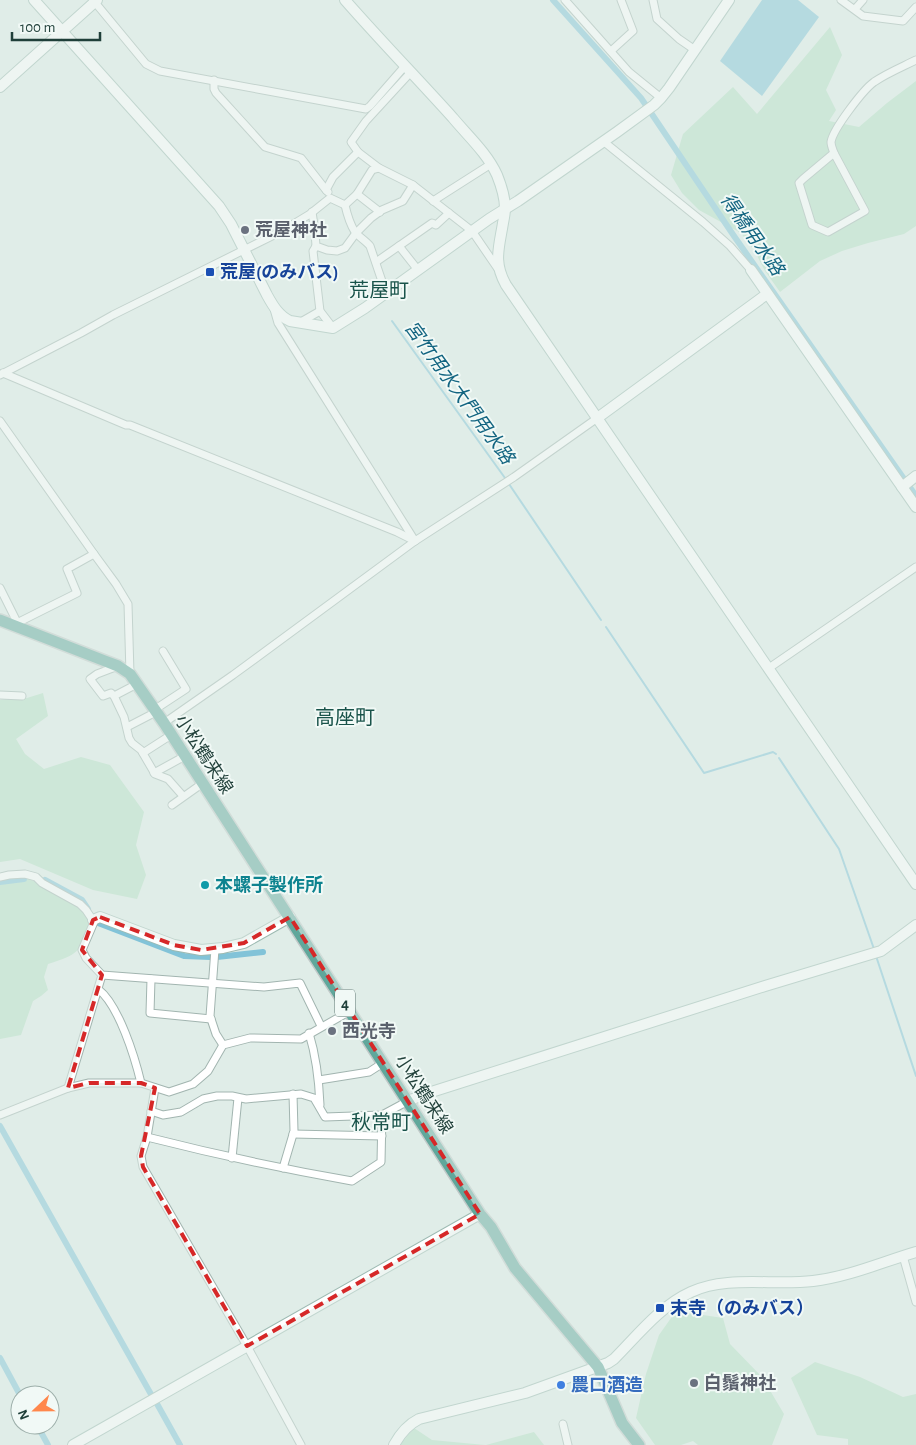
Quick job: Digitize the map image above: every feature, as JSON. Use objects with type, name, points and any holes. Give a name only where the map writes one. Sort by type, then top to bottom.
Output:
[{"type":"main road","name":"小松鶴来線","points":[[0,620],[118,666],[130,674],[290,917],[480,1214],[491,1227],[515,1268],[598,1366],[622,1423],[639,1445]]},
{"type":"street","points":[[34,0],[219,206],[231,224],[273,306],[278,323],[415,541]]},
{"type":"street","points":[[345,0],[483,152],[491,164],[502,190],[505,209],[497,260],[501,277],[916,884]]},
{"type":"street","points":[[566,0],[629,72],[654,105]]},
{"type":"street","points":[[611,51],[632,31],[621,0]]},
{"type":"street","points":[[653,0],[657,19],[679,39],[695,50]]},
{"type":"street","points":[[273,306],[284,318],[290,321],[333,328],[341,324],[654,105],[729,0]]},
{"type":"street","points":[[841,0],[863,16],[902,21],[916,7]]},
{"type":"street","points":[[855,9],[863,0]]},
{"type":"street","points":[[0,87],[93,3],[146,64],[160,71],[366,109],[408,69]]},
{"type":"street","points":[[834,153],[800,183],[812,225],[828,232],[865,211],[830,144],[833,135],[865,90],[883,77],[916,60]]},
{"type":"street","points":[[408,69],[366,120],[352,142],[358,152],[379,168],[412,185],[472,231],[500,271]]},
{"type":"street","points":[[214,80],[216,93],[265,147],[301,158],[330,198],[345,205]]},
{"type":"street","points":[[603,141],[703,222],[730,246],[751,270],[908,482],[916,507]]},
{"type":"street","points":[[326,190],[334,177],[358,152]]},
{"type":"street","points":[[433,201],[491,164]]},
{"type":"street","points":[[345,205],[357,194],[372,170],[379,168]]},
{"type":"street","points":[[316,246],[327,250],[345,248],[370,218],[403,201],[412,185]]},
{"type":"street","points":[[357,194],[380,212]]},
{"type":"street","points":[[1,374],[113,315],[282,231],[330,198]]},
{"type":"street","points":[[345,205],[348,218],[356,233],[370,246],[386,292]]},
{"type":"street","points":[[312,212],[320,310],[333,328]]},
{"type":"street","points":[[376,262],[432,223],[436,225],[449,214]]},
{"type":"street","points":[[399,246],[418,270]]},
{"type":"street","points":[[164,723],[233,675],[415,541],[514,477],[767,294]]},
{"type":"street","points":[[298,323],[320,310]]},
{"type":"street","points":[[1,374],[397,532],[415,541]]},
{"type":"street","points":[[0,421],[116,584],[128,604],[130,674]]},
{"type":"street","points":[[0,588],[19,626],[78,593],[67,569],[94,554]]},
{"type":"street","points":[[769,668],[916,566]]},
{"type":"street","points":[[127,727],[155,711],[186,689],[163,651]]},
{"type":"street","points":[[118,666],[97,674],[90,679],[103,696],[111,693],[114,696],[124,717],[129,738],[143,753],[154,773],[168,779],[183,796]]},
{"type":"street","points":[[114,696],[137,684]]},
{"type":"street","points":[[0,694],[22,696]]},
{"type":"street","points":[[143,753],[171,735]]},
{"type":"street","points":[[154,773],[185,756]]},
{"type":"street","points":[[172,806],[203,783]]},
{"type":"street","points":[[0,877],[25,874],[36,877],[42,883],[80,904],[94,922],[82,950],[86,958],[102,975],[264,987],[300,983],[321,1026]]},
{"type":"street","points":[[93,920],[100,917],[174,945],[201,950],[244,943],[290,917]]},
{"type":"street","points":[[151,1111],[163,1115],[181,1112],[203,1099],[217,1096],[246,1099],[301,1094],[314,1098],[325,1117],[382,1115],[425,1094],[881,951],[916,925]]},
{"type":"street","points":[[215,949],[211,1019],[222,1045]]},
{"type":"street","points":[[68,1088],[102,975]]},
{"type":"street","points":[[151,979],[150,1013],[211,1019]]},
{"type":"street","points":[[98,989],[106,995],[114,1008],[135,1060],[141,1083]]},
{"type":"street","points":[[0,1116],[68,1088],[89,1083],[141,1083],[169,1092],[193,1084],[208,1071],[222,1045],[250,1038],[301,1039],[350,1011]]},
{"type":"street","points":[[309,1033],[315,1051],[320,1108]]},
{"type":"street","points":[[318,1080],[369,1072],[383,1063]]},
{"type":"street","points":[[154,1088],[147,1137],[141,1156],[143,1167],[247,1346],[301,1445]]},
{"type":"street","points":[[283,1168],[294,1131],[293,1094]]},
{"type":"street","points":[[232,1158],[238,1098]]},
{"type":"street","points":[[147,1137],[232,1158],[352,1180],[381,1162],[382,1115]]},
{"type":"street","points":[[293,1134],[382,1136]]},
{"type":"street","points":[[73,1445],[480,1214]]},
{"type":"street","points":[[394,1445],[403,1431],[419,1419],[524,1393],[614,1359],[659,1314],[694,1290],[730,1282],[812,1281],[854,1271],[916,1252]]},
{"type":"street","points":[[904,1256],[916,1302]]},
{"type":"street","points":[[563,1424],[568,1445]]},
{"type":"highlighted area","points":[[100,917],[174,945],[201,950],[244,943],[290,917],[480,1214],[247,1346],[143,1167],[141,1156],[155,1088],[141,1083],[89,1083],[68,1088],[102,975],[82,950],[93,920]]},
{"type":"green space","points":[[830,27],[842,55],[826,90],[836,110],[829,121],[859,127],[916,81],[916,226],[904,234],[842,251],[820,261],[780,292],[741,233],[699,210],[682,193],[671,175],[683,134],[733,87],[757,114]]},
{"type":"green space","points":[[43,693],[48,716],[16,739],[25,754],[44,769],[81,757],[110,765],[144,812],[136,845],[146,875],[137,899],[93,890],[20,859],[0,862],[0,700],[27,698]]},
{"type":"green space","points":[[24,877],[41,884],[83,909],[91,923],[77,951],[66,958],[48,964],[44,977],[48,990],[33,1001],[21,1035],[0,1039],[0,880]]},
{"type":"green space","points":[[676,1311],[723,1318],[730,1344],[762,1377],[784,1414],[772,1445],[698,1445],[693,1441],[681,1445],[655,1445],[636,1418],[646,1374],[659,1335]]},
{"type":"green space","points":[[815,1362],[860,1377],[903,1397],[916,1394],[916,1445],[848,1445],[848,1439],[817,1435],[791,1378]]},
{"type":"green space","points":[[414,1428],[432,1440],[485,1445],[400,1445]]},
{"type":"green space","points":[[534,1432],[544,1445],[486,1445]]},
{"type":"water","points":[[762,0],[798,0],[819,17],[762,96],[720,61]]},
{"type":"waterway","name":"得橋用水路","points":[[553,0],[641,98],[734,236],[916,496]]},
{"type":"waterway","name":"宮竹用水大門用水路","points":[[392,321],[505,478]]},
{"type":"waterway","name":"宮竹用水大門用水路","points":[[509,484],[601,620]]},
{"type":"waterway","name":"宮竹用水大門用水路","points":[[606,627],[704,773],[773,752],[776,754]]},
{"type":"waterway","name":"宮竹用水大門用水路","points":[[779,758],[839,849],[874,949]]},
{"type":"waterway","points":[[0,882],[24,879]]},
{"type":"waterway","points":[[45,880],[82,900],[88,909]]},
{"type":"waterway","points":[[98,923],[184,956],[210,957]]},
{"type":"waterway","points":[[217,957],[263,952]]},
{"type":"waterway","name":"宮竹用水大門用水路","points":[[876,956],[916,1076]]},
{"type":"waterway","points":[[0,1126],[152,1396]]},
{"type":"waterway","points":[[0,1358],[15,1385]]},
{"type":"waterway","points":[[156,1402],[180,1445]]},
{"type":"waterway","points":[[42,1435],[48,1445]]},
{"type":"place","name":"荒屋神社","points":[[245,230]]},
{"type":"place","name":"荒屋(のみバス)","points":[[210,272]]},
{"type":"place","name":"本螺子製作所","points":[[205,885]]},
{"type":"place","name":"西光寺","points":[[332,1031]]},
{"type":"place","name":"末寺（のみバス）","points":[[660,1308]]},
{"type":"place","name":"白鬚神社","points":[[694,1383]]},
{"type":"place","name":"農口酒造","points":[[561,1385]]},
{"type":"district","name":"荒屋町","points":[[379,290]]},
{"type":"district","name":"高座町","points":[[345,717]]},
{"type":"district","name":"秋常町","points":[[381,1122]]}]
